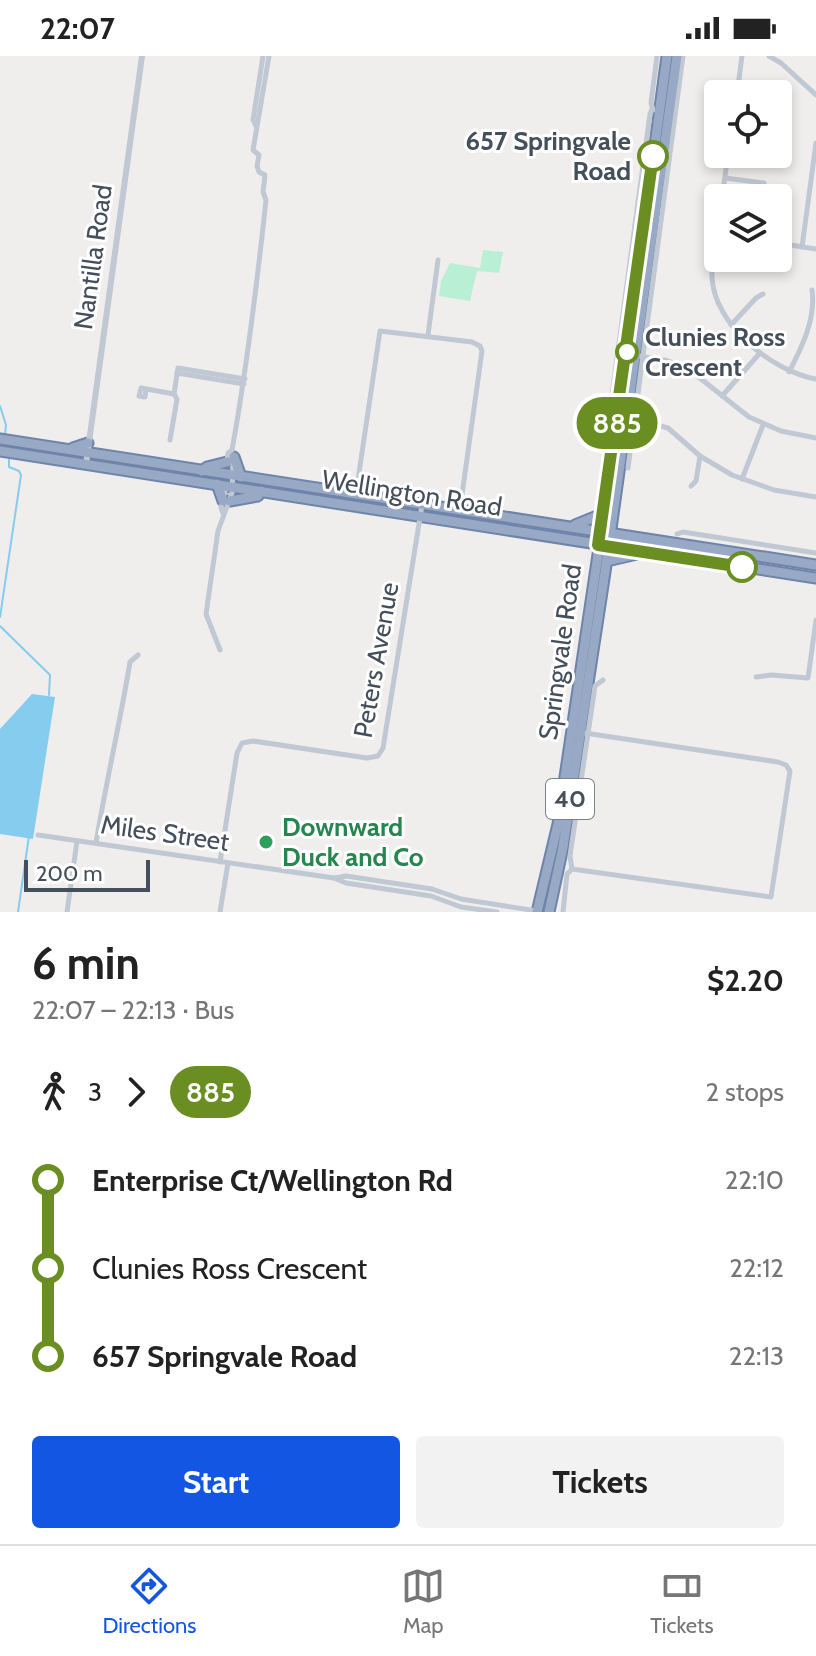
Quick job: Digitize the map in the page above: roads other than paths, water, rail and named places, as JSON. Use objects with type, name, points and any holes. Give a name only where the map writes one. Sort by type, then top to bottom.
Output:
[{"type":"highway","name":"Springvale Road","points":[[634,356],[647,204],[657,133],[656,113],[669,97],[667,56]]},
{"type":"highway","name":"Springvale Road","points":[[606,531],[602,514],[618,444],[654,242],[647,204],[677,56]]},
{"type":"highway","points":[[0,439],[89,450]]},
{"type":"highway","name":"Springvale Road","points":[[537,911],[580,733],[594,569],[604,546],[625,464],[618,444]]},
{"type":"highway","name":"Wellington Road","points":[[89,450],[225,486],[816,578]]},
{"type":"highway","name":"Wellington Road","points":[[0,451],[89,450],[202,471],[816,565]]},
{"type":"highway","points":[[202,471],[231,456],[233,475]]},
{"type":"highway","points":[[225,486],[227,501],[258,496],[261,491]]},
{"type":"highway","points":[[614,511],[624,534]]},
{"type":"highway","points":[[572,526],[602,514]]},
{"type":"highway","points":[[584,543],[594,569]]},
{"type":"highway","name":"Springvale Road","points":[[549,912],[563,845],[607,561],[604,546]]},
{"type":"highway","points":[[607,561],[645,552]]},
{"type":"highway","points":[[537,911],[549,912]]},
{"type":"street","name":"Nantilla Road","points":[[89,450],[142,56]]},
{"type":"street","points":[[262,80],[263,56]]},
{"type":"street","points":[[220,650],[206,614],[215,549],[223,513],[228,509],[225,486],[233,475],[231,456],[262,258],[265,175],[259,172],[259,155],[253,150],[256,126],[253,120],[269,56]]},
{"type":"street","name":"Springvale Road","points":[[647,204],[647,138],[656,113],[657,56]]},
{"type":"street","points":[[654,242],[669,97],[683,56]]},
{"type":"street","points":[[739,80],[742,56]]},
{"type":"street","points":[[769,56],[816,95]]},
{"type":"street","points":[[647,138],[657,133]]},
{"type":"street","points":[[802,247],[816,143]]},
{"type":"street","points":[[724,184],[726,168]]},
{"type":"street","points":[[725,178],[764,183]]},
{"type":"street","points":[[618,444],[610,440],[607,432],[647,204]]},
{"type":"street","points":[[792,245],[816,249]]},
{"type":"street","points":[[428,335],[438,260]]},
{"type":"street","points":[[713,272],[720,309],[731,325],[760,353],[789,372],[816,379]]},
{"type":"street","points":[[789,372],[812,320],[815,299],[812,290]]},
{"type":"street","points":[[731,325],[763,294]]},
{"type":"street","points":[[356,494],[378,334],[384,330],[428,335],[476,342],[482,351],[460,509]]},
{"type":"street","points":[[722,396],[760,353]]},
{"type":"street","points":[[625,464],[634,419],[634,356],[686,367],[733,407],[763,425],[816,438]]},
{"type":"street","points":[[170,440],[177,399],[174,394],[177,373],[245,381]]},
{"type":"street","points":[[146,389],[174,394]]},
{"type":"street","points":[[634,419],[668,428],[700,456],[742,479],[774,490],[816,497]]},
{"type":"street","points":[[742,479],[763,425]]},
{"type":"street","points":[[691,486],[696,481],[700,456]]},
{"type":"street","name":"Peters Avenue","points":[[220,862],[237,753],[242,743],[253,741],[372,758],[383,748],[386,709],[423,504]]},
{"type":"street","points":[[677,534],[703,535],[816,553]]},
{"type":"street","points":[[756,677],[808,678],[816,620]]},
{"type":"street","points":[[96,843],[130,662],[138,655]]},
{"type":"street","name":"Springvale Road","points":[[562,910],[567,876],[572,869],[570,856],[580,733],[595,686],[603,680]]},
{"type":"street","points":[[580,733],[788,766]]},
{"type":"street","points":[[788,766],[795,759]]},
{"type":"street","points":[[572,869],[771,897],[790,773],[788,766]]},
{"type":"street","name":"Miles Street","points":[[38,835],[432,892],[505,909],[537,911]]},
{"type":"street","points":[[67,912],[77,841]]},
{"type":"street","points":[[220,912],[228,863]]},
{"type":"street","name":"Miles Street","points":[[432,892],[461,907],[497,912]]},
{"type":"water","points":[[32,694],[55,697],[33,839],[0,834],[0,729]]},
{"type":"waterway","points":[[0,406],[6,425],[5,435]]},
{"type":"waterway","points":[[0,617],[21,475],[9,467],[9,459]]},
{"type":"waterway","points":[[0,626],[50,675],[49,695]]},
{"type":"waterway","points":[[18,912],[29,836]]},
{"type":"place","name":"657 Springvale Road","points":[[653,156]]},
{"type":"place","name":"Clunies Ross Crescent","points":[[627,352]]},
{"type":"place","name":"Downward Duck and Co","points":[[266,842]]}]
